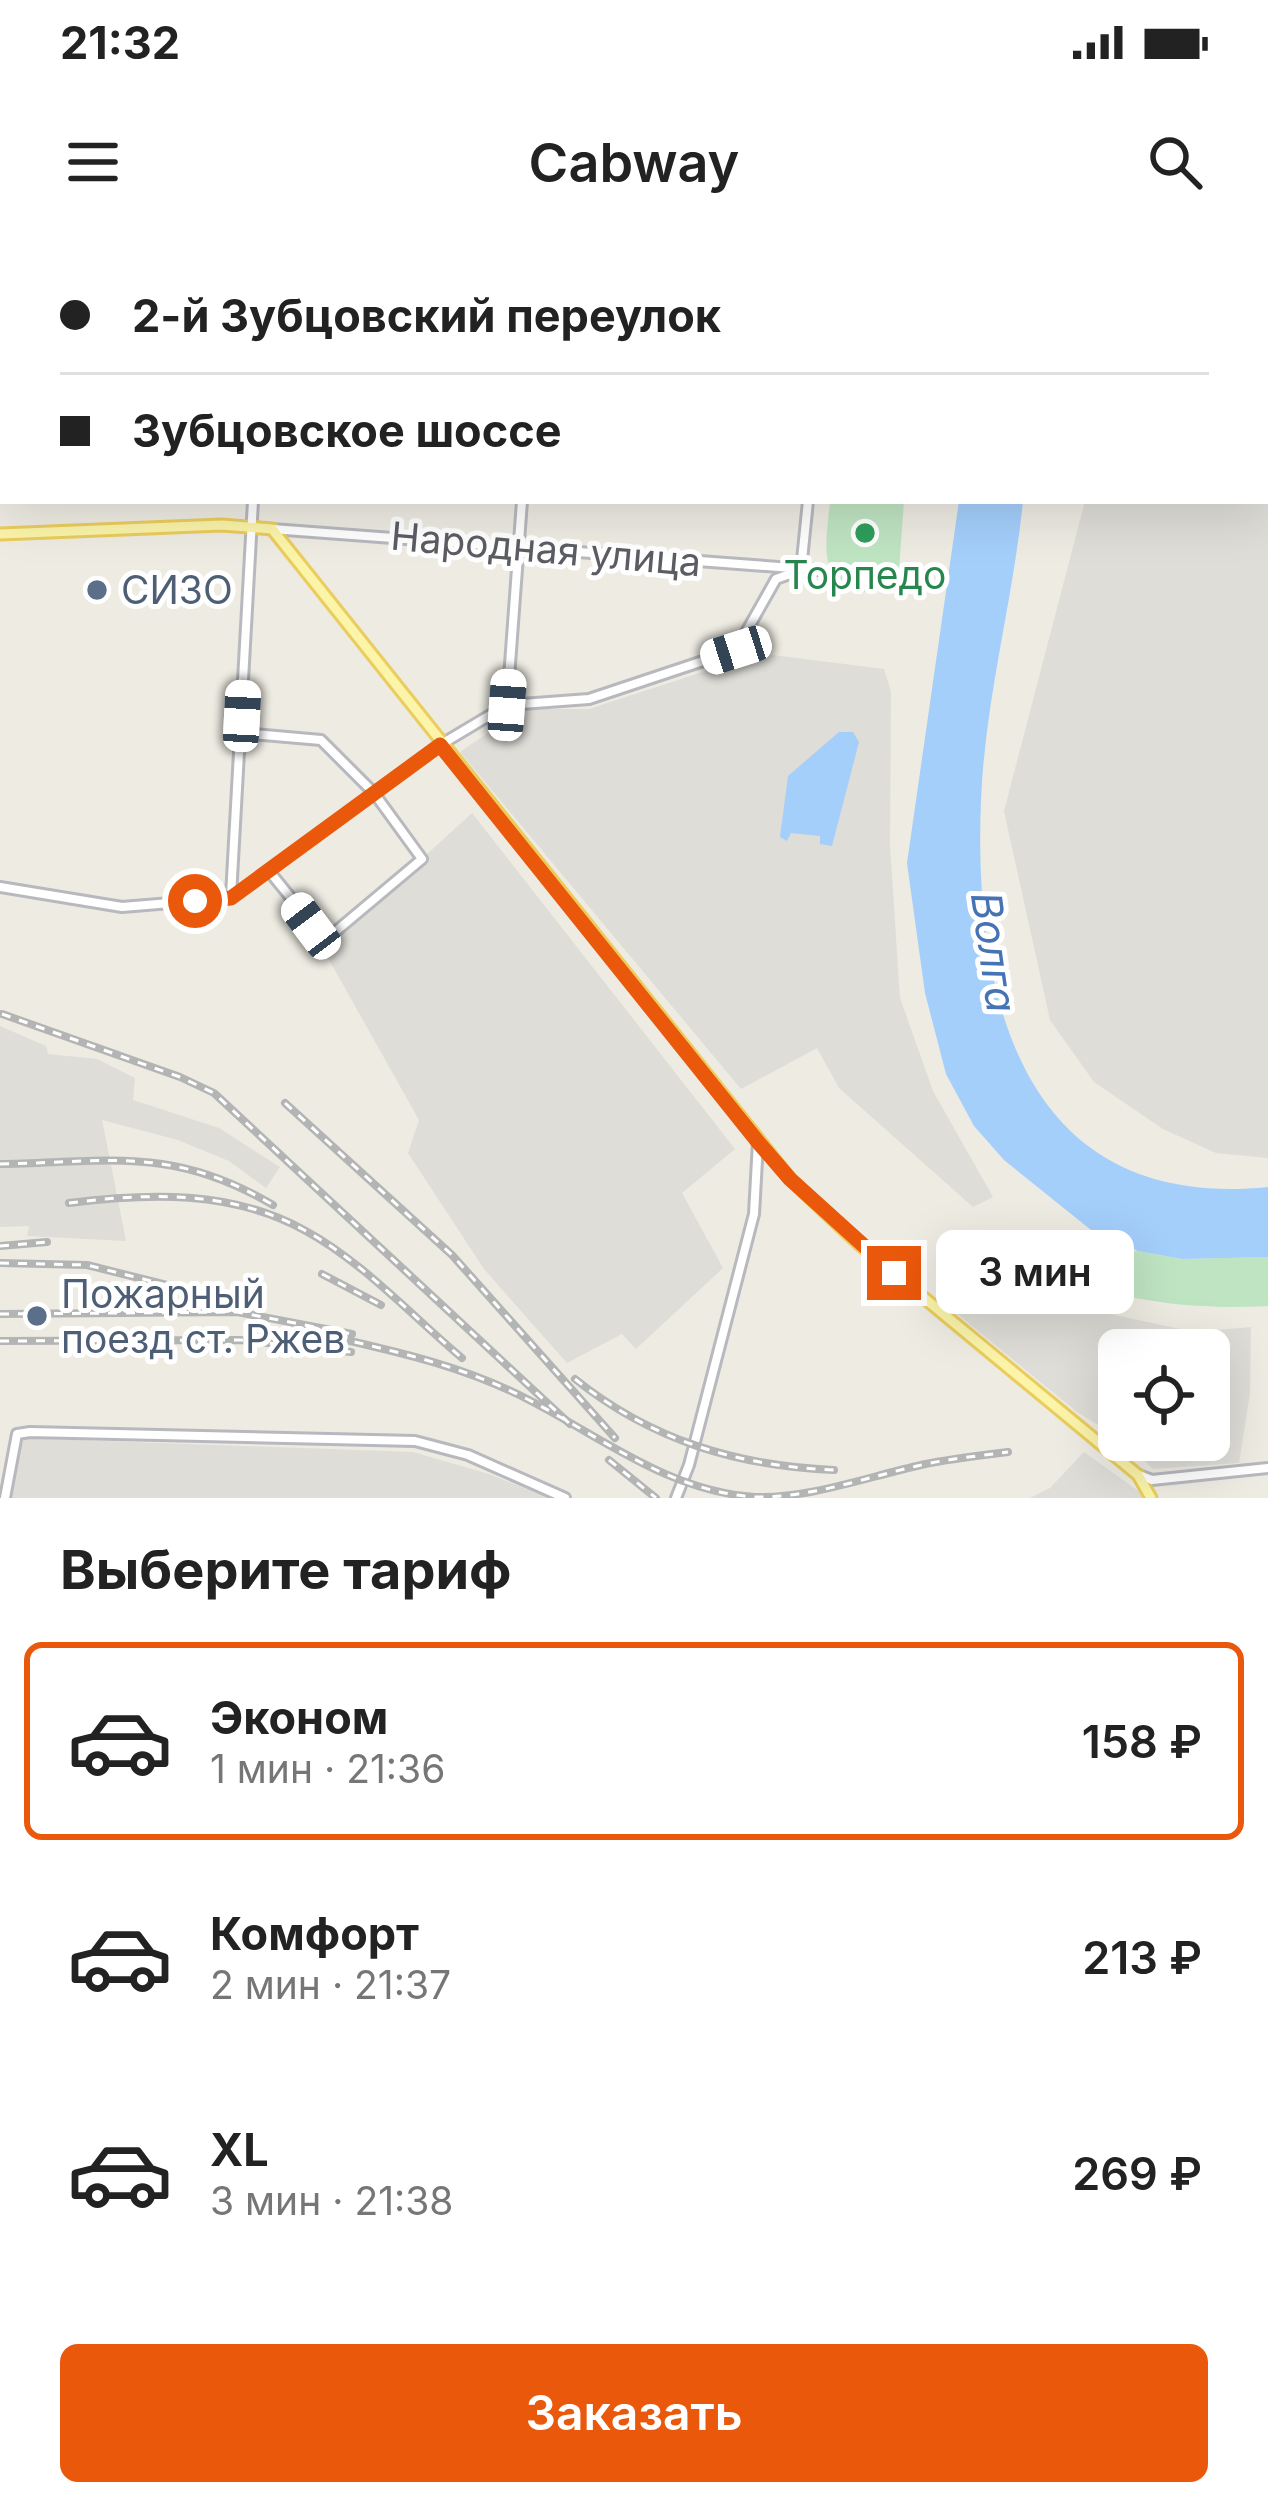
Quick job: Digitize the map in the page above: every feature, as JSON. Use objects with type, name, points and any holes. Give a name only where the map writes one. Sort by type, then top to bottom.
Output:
[{"type":"main road","points":[[0,534],[170,526],[272,530],[758,1142],[859,1244],[1138,1475],[1150,1498]]},
{"type":"street","points":[[231,898],[253,504]]},
{"type":"street","points":[[507,705],[522,504]]},
{"type":"street","points":[[0,887],[122,907],[231,898],[440,745],[507,705],[589,699],[736,650],[776,579],[801,570],[808,504]]},
{"type":"street","name":"Народная улица","points":[[272,530],[519,544],[819,570]]},
{"type":"street","points":[[241,733],[321,740],[374,793],[422,859],[335,932],[322,936],[269,870]]},
{"type":"street","points":[[676,1498],[689,1465],[754,1214],[758,1142]]},
{"type":"street","points":[[5,1498],[16,1434],[30,1432],[415,1441],[468,1455],[565,1498]]},
{"type":"street","points":[[1138,1475],[1152,1480],[1268,1468]]},
{"type":"shaded area","points":[[1084,504],[1268,504],[1268,1158],[1216,1153],[1163,1129],[1094,1082],[1050,1020],[1004,811]]},
{"type":"shaded area","points":[[773,655],[884,669],[891,692],[890,846],[900,998],[933,1091],[993,1197],[973,1207],[839,1088],[817,1048],[741,1089],[460,752],[523,709],[589,709],[718,667]]},
{"type":"shaded area","points":[[472,813],[735,1149],[682,1193],[723,1268],[636,1349],[622,1334],[567,1363],[484,1269],[408,1153],[419,1120],[323,949]]},
{"type":"shaded area","points":[[0,1026],[46,1046],[48,1054],[97,1059],[135,1078],[133,1100],[219,1128],[280,1167],[266,1188],[229,1161],[178,1140],[102,1120],[126,1241],[27,1236],[29,1226],[0,1227]]},
{"type":"shaded area","points":[[999,1256],[1096,1311],[1180,1329],[1098,1329],[1098,1425],[950,1308]]},
{"type":"shaded area","points":[[1251,1327],[1250,1393],[1239,1463],[1153,1469],[1145,1461],[1230,1461],[1228,1329]]},
{"type":"shaded area","points":[[21,1438],[413,1452],[549,1498],[12,1498]]},
{"type":"shaded area","points":[[1084,1452],[1142,1498],[1030,1498],[1050,1488]]},
{"type":"green space","name":"Торпедо","points":[[830,504],[904,504],[899,570],[893,584],[861,593],[846,587],[830,569],[826,544]]},
{"type":"green space","points":[[1029,1240],[1097,1255],[1138,1251],[1182,1259],[1268,1257],[1268,1306],[1196,1306],[1132,1297],[1069,1280],[1003,1253]]},
{"type":"water","points":[[959,504],[1023,504],[981,800],[988,948],[1004,1016],[1030,1077],[1067,1128],[1119,1165],[1185,1186],[1268,1187],[1268,1257],[1182,1259],[1138,1251],[1091,1230],[1004,1160],[974,1126],[946,1074],[925,993],[907,863]]},
{"type":"water","points":[[839,732],[853,732],[859,742],[832,846],[820,844],[820,836],[791,833],[787,841],[780,837],[788,776]]},
{"type":"railway","points":[[2,1014],[214,1093],[570,1424]]},
{"type":"railway","points":[[285,1103],[452,1255],[615,1438]]},
{"type":"railway","points":[[0,1164],[108,1161],[172,1166],[204,1173],[273,1205]]},
{"type":"railway","points":[[69,1203],[189,1198],[276,1217],[346,1257],[462,1358]]},
{"type":"railway","points":[[0,1246],[47,1242]]},
{"type":"railway","points":[[0,1263],[87,1265],[235,1302]]},
{"type":"railway","points":[[322,1274],[381,1305]]},
{"type":"railway","points":[[0,1314],[237,1312],[352,1334]]},
{"type":"railway","points":[[337,1338],[483,1379],[665,1474],[723,1493],[796,1494],[928,1464],[1008,1452]]},
{"type":"railway","points":[[0,1341],[240,1340],[351,1352]]},
{"type":"railway","points":[[575,1379],[634,1418],[697,1446],[763,1463],[834,1470]]},
{"type":"railway","points":[[609,1460],[656,1498]]},
{"type":"place","name":"Торпедо","points":[[865,533]]},
{"type":"place","name":"СИЗО","points":[[97,590]]},
{"type":"place","name":"Пожарный поезд ст. Ржев","points":[[37,1316]]},
{"type":"route","points":[[195,901],[231,898],[440,745],[758,1142],[790,1179],[894,1273]]},
{"type":"water label","name":"Волга","points":[[994,952]]}]
